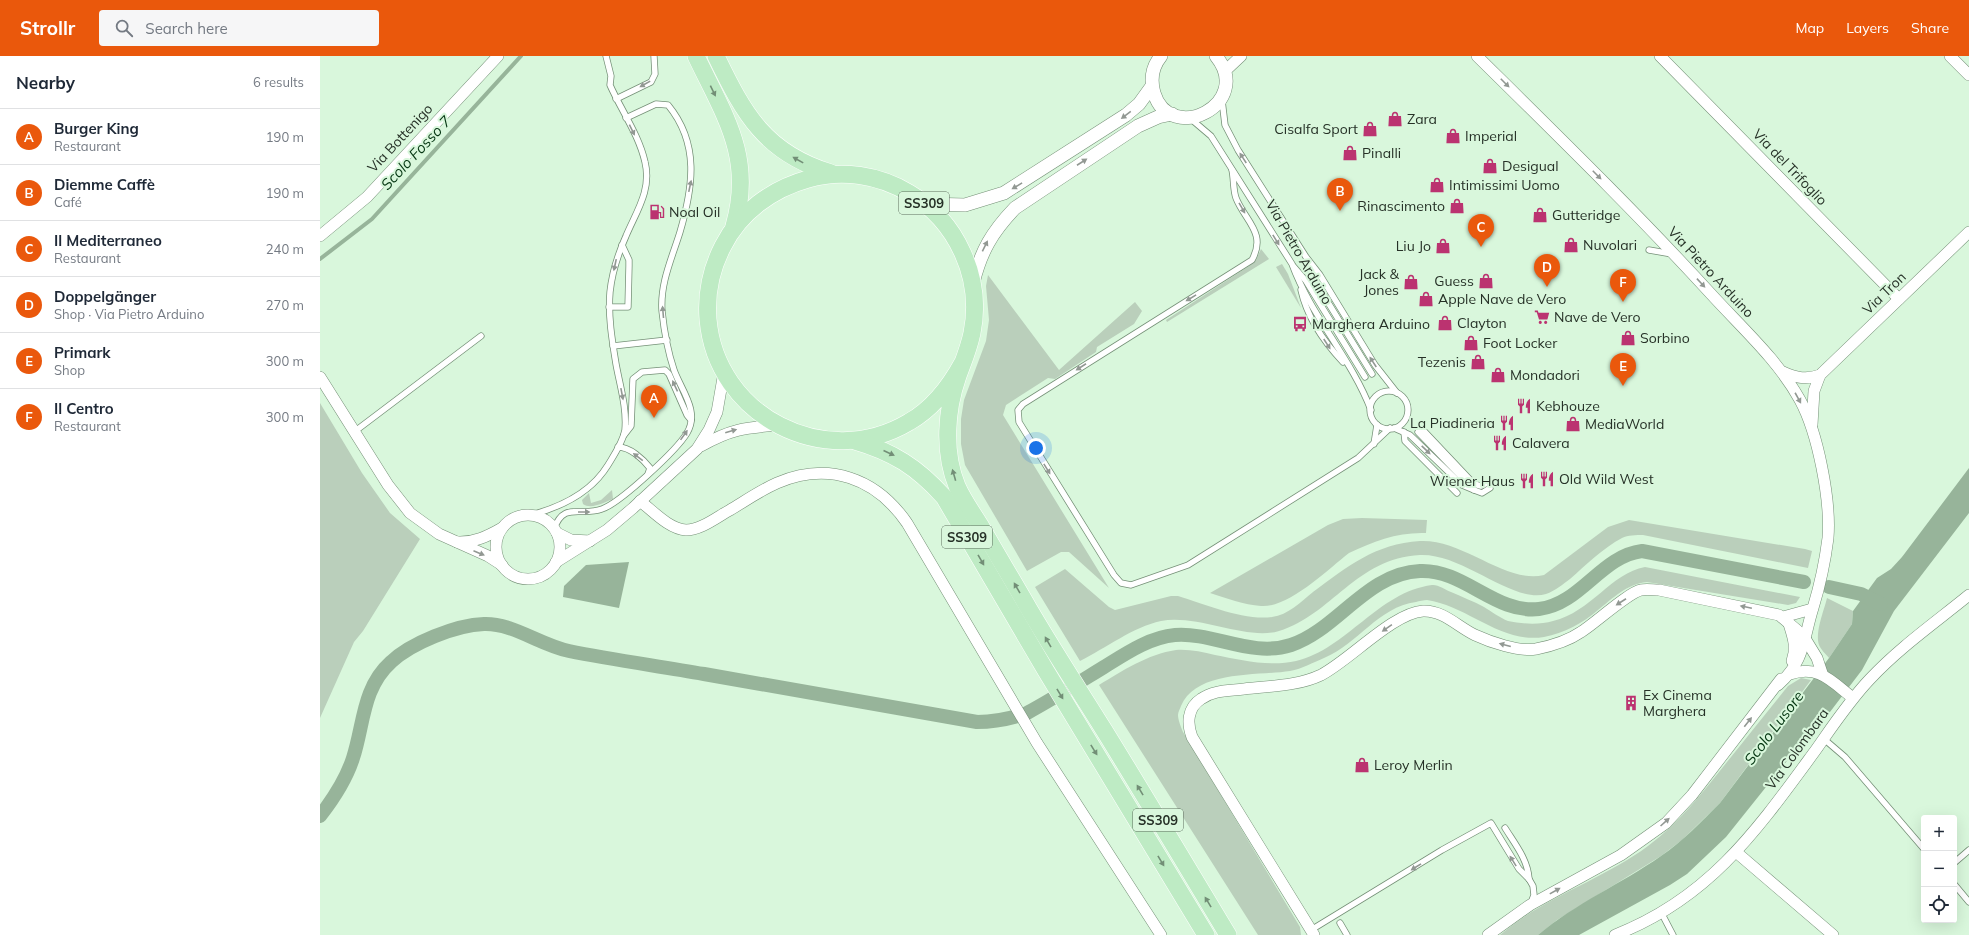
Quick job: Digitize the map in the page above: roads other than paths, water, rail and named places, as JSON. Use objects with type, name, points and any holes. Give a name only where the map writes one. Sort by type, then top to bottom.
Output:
[{"type":"main road","name":"SS309","points":[[696,56],[729,124],[739,154],[741,184],[738,210],[733,230],[717,260],[712,275],[708,298],[709,325],[712,341],[724,372],[747,402],[778,425],[792,432],[822,440],[852,440],[872,437],[892,431],[921,414],[941,396],[954,380],[963,362]]},
{"type":"main road","name":"SS309","points":[[716,56],[738,101],[759,130],[772,142],[796,159],[818,169],[835,174]]},
{"type":"main road","name":"SS309","points":[[733,230],[755,206],[777,190],[815,177],[835,174],[867,176],[883,180],[908,192],[926,204],[948,226],[963,253],[975,299],[974,320],[969,347],[952,397],[948,433],[952,469],[958,487],[1053,666],[1074,716],[1206,935]]},
{"type":"main road","name":"SS309","points":[[852,440],[894,455],[912,466],[929,480],[944,496],[1053,666],[1087,705],[1102,727],[1228,935]]},
{"type":"street","name":"Via Bottenigo","points":[[320,236],[349,213],[367,196],[498,56]]},
{"type":"street","points":[[1155,60],[1152,86],[1155,97],[1162,107],[1172,114],[1189,118],[1208,113],[1222,98],[1225,90],[1225,71],[1216,56]]},
{"type":"street","points":[[1225,71],[1241,56]]},
{"type":"street","name":"Via Pietro Arduino","points":[[1477,56],[1675,254],[1783,372],[1800,401],[1812,425],[1822,474],[1829,523],[1825,558],[1806,640],[1799,658],[1790,674]]},
{"type":"street","name":"Via del Trifoglio","points":[[1660,56],[1899,299]]},
{"type":"street","points":[[1950,56],[1969,75]]},
{"type":"street","points":[[926,204],[965,205],[1004,193],[1126,115],[1139,104],[1152,86]]},
{"type":"street","points":[[972,283],[986,244],[999,224],[1015,208],[1138,126],[1158,117],[1172,114]]},
{"type":"street","name":"Via Tron","points":[[1812,425],[1814,391],[1821,375],[1969,232]]},
{"type":"street","points":[[320,377],[400,502],[422,522],[455,542],[488,556],[512,574],[522,578],[533,578],[543,575],[556,562],[607,530],[696,448],[709,430],[717,412],[724,372]]},
{"type":"street","points":[[1783,372],[1794,377],[1806,378],[1821,375]]},
{"type":"street","points":[[696,448],[726,432],[778,425]]},
{"type":"street","points":[[640,501],[674,527],[687,530],[700,526],[773,485],[796,477],[816,474],[836,475],[856,480],[874,488],[899,510],[908,523],[1035,739],[1161,935]]},
{"type":"street","points":[[455,542],[464,543],[488,537],[519,516],[531,515],[548,521],[555,531],[560,548],[556,562]]},
{"type":"street","points":[[502,528],[496,547],[498,558],[502,565]]},
{"type":"street","points":[[555,531],[571,540],[590,541]]},
{"type":"street","points":[[1312,933],[1192,737],[1188,726],[1189,715],[1199,700],[1217,691],[1297,683],[1320,675],[1342,663],[1370,640],[1406,615],[1424,611],[1446,617],[1475,635],[1506,646],[1534,649],[1559,643],[1580,633],[1640,590],[1659,590],[1739,605],[1786,620],[1798,630],[1806,640],[1817,658],[1822,673]]},
{"type":"street","name":"Via Colombara","points":[[1615,935],[1662,914],[1712,877],[1736,852],[1783,794],[1853,698],[1870,679],[1896,653],[1968,597]]},
{"type":"street","points":[[1786,620],[1813,607]]},
{"type":"street","points":[[1488,935],[1530,905],[1621,855],[1666,823],[1692,795],[1778,685],[1792,660],[1795,650],[1795,642],[1786,620]]},
{"type":"street","points":[[1778,685],[1790,674],[1807,670],[1822,673],[1853,698]]},
{"type":"street","points":[[1736,852],[1833,935]]},
{"type":"street","name":"Via Colombara","points":[[1632,935],[1651,919]]},
{"type":"lane","points":[[531,515],[570,501],[582,493],[605,470],[623,436],[625,419],[609,307],[610,290],[617,259],[622,245],[640,210],[646,187],[647,175],[640,146],[610,85],[611,76],[606,56]]},
{"type":"lane","points":[[616,99],[651,82],[655,74],[654,56]]},
{"type":"lane","name":"Via Pietro Arduino","points":[[1222,98],[1223,115],[1228,134],[1306,257],[1320,274],[1375,365],[1397,393]]},
{"type":"lane","points":[[555,531],[559,517],[562,514],[570,512],[590,512],[603,509],[624,496],[648,474],[687,433],[692,421],[690,404],[675,372],[662,311],[663,289],[668,266],[680,231],[692,176],[690,149],[673,111],[668,105],[656,104],[626,118]]},
{"type":"lane","name":"Via Pietro Arduino","points":[[1189,118],[1211,136],[1292,264],[1299,284],[1350,369],[1371,410]]},
{"type":"lane","points":[[1232,170],[1236,197],[1257,234],[1257,251],[1252,260],[1023,404],[1018,410],[1017,419],[1114,575],[1121,583],[1131,584],[1188,564],[1358,458],[1392,428],[1405,421],[1408,408],[1407,402],[1397,393],[1385,391],[1374,398],[1371,410],[1372,418],[1377,425],[1392,428],[1410,435],[1462,485],[1474,490],[1482,493],[1489,485],[1481,486],[1474,484],[1420,430],[1474,490]]},
{"type":"lane","points":[[609,307],[628,307],[630,266],[629,260],[622,245]]},
{"type":"lane","points":[[1649,250],[1675,254]]},
{"type":"lane","points":[[1306,257],[1313,278],[1372,374]]},
{"type":"lane","points":[[1292,264],[1306,281],[1365,377]]},
{"type":"lane","points":[[354,432],[481,336]]},
{"type":"lane","points":[[614,346],[667,340]]},
{"type":"lane","points":[[623,436],[631,426],[633,379],[637,375],[649,370],[661,369],[669,374],[687,415],[692,421]]},
{"type":"lane","points":[[1374,444],[1377,425]]},
{"type":"lane","points":[[1404,432],[1405,441],[1457,493]]},
{"type":"lane","points":[[618,448],[627,449],[646,464],[650,468],[648,474]]},
{"type":"lane","points":[[1824,739],[1845,757],[1921,846]]},
{"type":"lane","points":[[1312,933],[1442,850],[1491,823],[1519,869],[1529,879]]},
{"type":"lane","points":[[1505,828],[1528,866],[1529,879],[1534,890],[1530,905]]},
{"type":"lane","points":[[1957,860],[1969,850]]},
{"type":"lane","points":[[1956,887],[1969,902]]},
{"type":"lane","points":[[1662,914],[1673,935]]},
{"type":"lane","points":[[1340,923],[1347,935]]},
{"type":"waterway","name":"Scolo Fosso 7","points":[[320,259],[372,219],[521,56]]},
{"type":"waterway","points":[[320,816],[335,796],[347,774],[357,745],[365,707],[374,683],[381,672],[391,662],[410,648],[434,636],[473,625],[484,624],[505,627],[569,651],[984,722],[1002,720],[1027,713],[1129,652],[1156,639],[1166,636],[1189,635],[1204,637],[1247,647],[1276,648],[1291,645],[1308,638],[1368,591],[1384,581],[1401,574],[1420,571],[1436,572],[1465,583],[1508,605],[1523,609],[1539,609],[1554,605],[1567,599],[1615,561],[1642,551],[1804,582]]},
{"type":"waterway","points":[[1829,587],[1861,594],[1881,604]]},
{"type":"place","name":"Zara","points":[[1395,119]]},
{"type":"place","name":"Cisalfa Sport","points":[[1370,129]]},
{"type":"place","name":"Imperial","points":[[1453,136]]},
{"type":"place","name":"Pinalli","points":[[1350,153]]},
{"type":"place","name":"Desigual","points":[[1490,166]]},
{"type":"place","name":"Intimissimi Uomo","points":[[1437,185]]},
{"type":"place","name":"Rinascimento","points":[[1457,206]]},
{"type":"place","name":"Diemme Caffè","points":[[1340,211]]},
{"type":"place","name":"Noal Oil","points":[[657,212]]},
{"type":"place","name":"Gutteridge","points":[[1540,215]]},
{"type":"place","name":"Nuvolari","points":[[1571,245]]},
{"type":"place","name":"Liu Jo","points":[[1443,246]]},
{"type":"place","name":"Il Mediterraneo","points":[[1481,247]]},
{"type":"place","name":"Guess","points":[[1486,281]]},
{"type":"place","name":"Jack & Jones","points":[[1411,282]]},
{"type":"place","name":"Doppelgänger","points":[[1547,287]]},
{"type":"place","name":"Apple Nave de Vero","points":[[1426,299]]},
{"type":"place","name":"Il Centro","points":[[1623,302]]},
{"type":"place","name":"Nave de Vero","points":[[1542,317]]},
{"type":"place","name":"Clayton","points":[[1445,323]]},
{"type":"place","name":"Marghera Arduino","points":[[1300,324]]},
{"type":"place","name":"Sorbino","points":[[1628,338]]},
{"type":"place","name":"Foot Locker","points":[[1471,343]]},
{"type":"place","name":"Tezenis","points":[[1478,362]]},
{"type":"place","name":"Mondadori","points":[[1498,375]]},
{"type":"place","name":"Primark","points":[[1623,386]]},
{"type":"place","name":"Kebhouze","points":[[1524,406]]},
{"type":"place","name":"Burger King","points":[[654,418]]},
{"type":"place","name":"La Piadineria","points":[[1507,423]]},
{"type":"place","name":"MediaWorld","points":[[1573,424]]},
{"type":"place","name":"Calavera","points":[[1500,443]]},
{"type":"place","name":"Old Wild West","points":[[1547,479]]},
{"type":"place","name":"Wiener Haus","points":[[1527,481]]},
{"type":"place","name":"Ex Cinema Marghera","points":[[1631,703]]},
{"type":"place","name":"Leroy Merlin","points":[[1362,765]]},
{"type":"water label","name":"Scolo Lusore","points":[[1774,728]]}]
